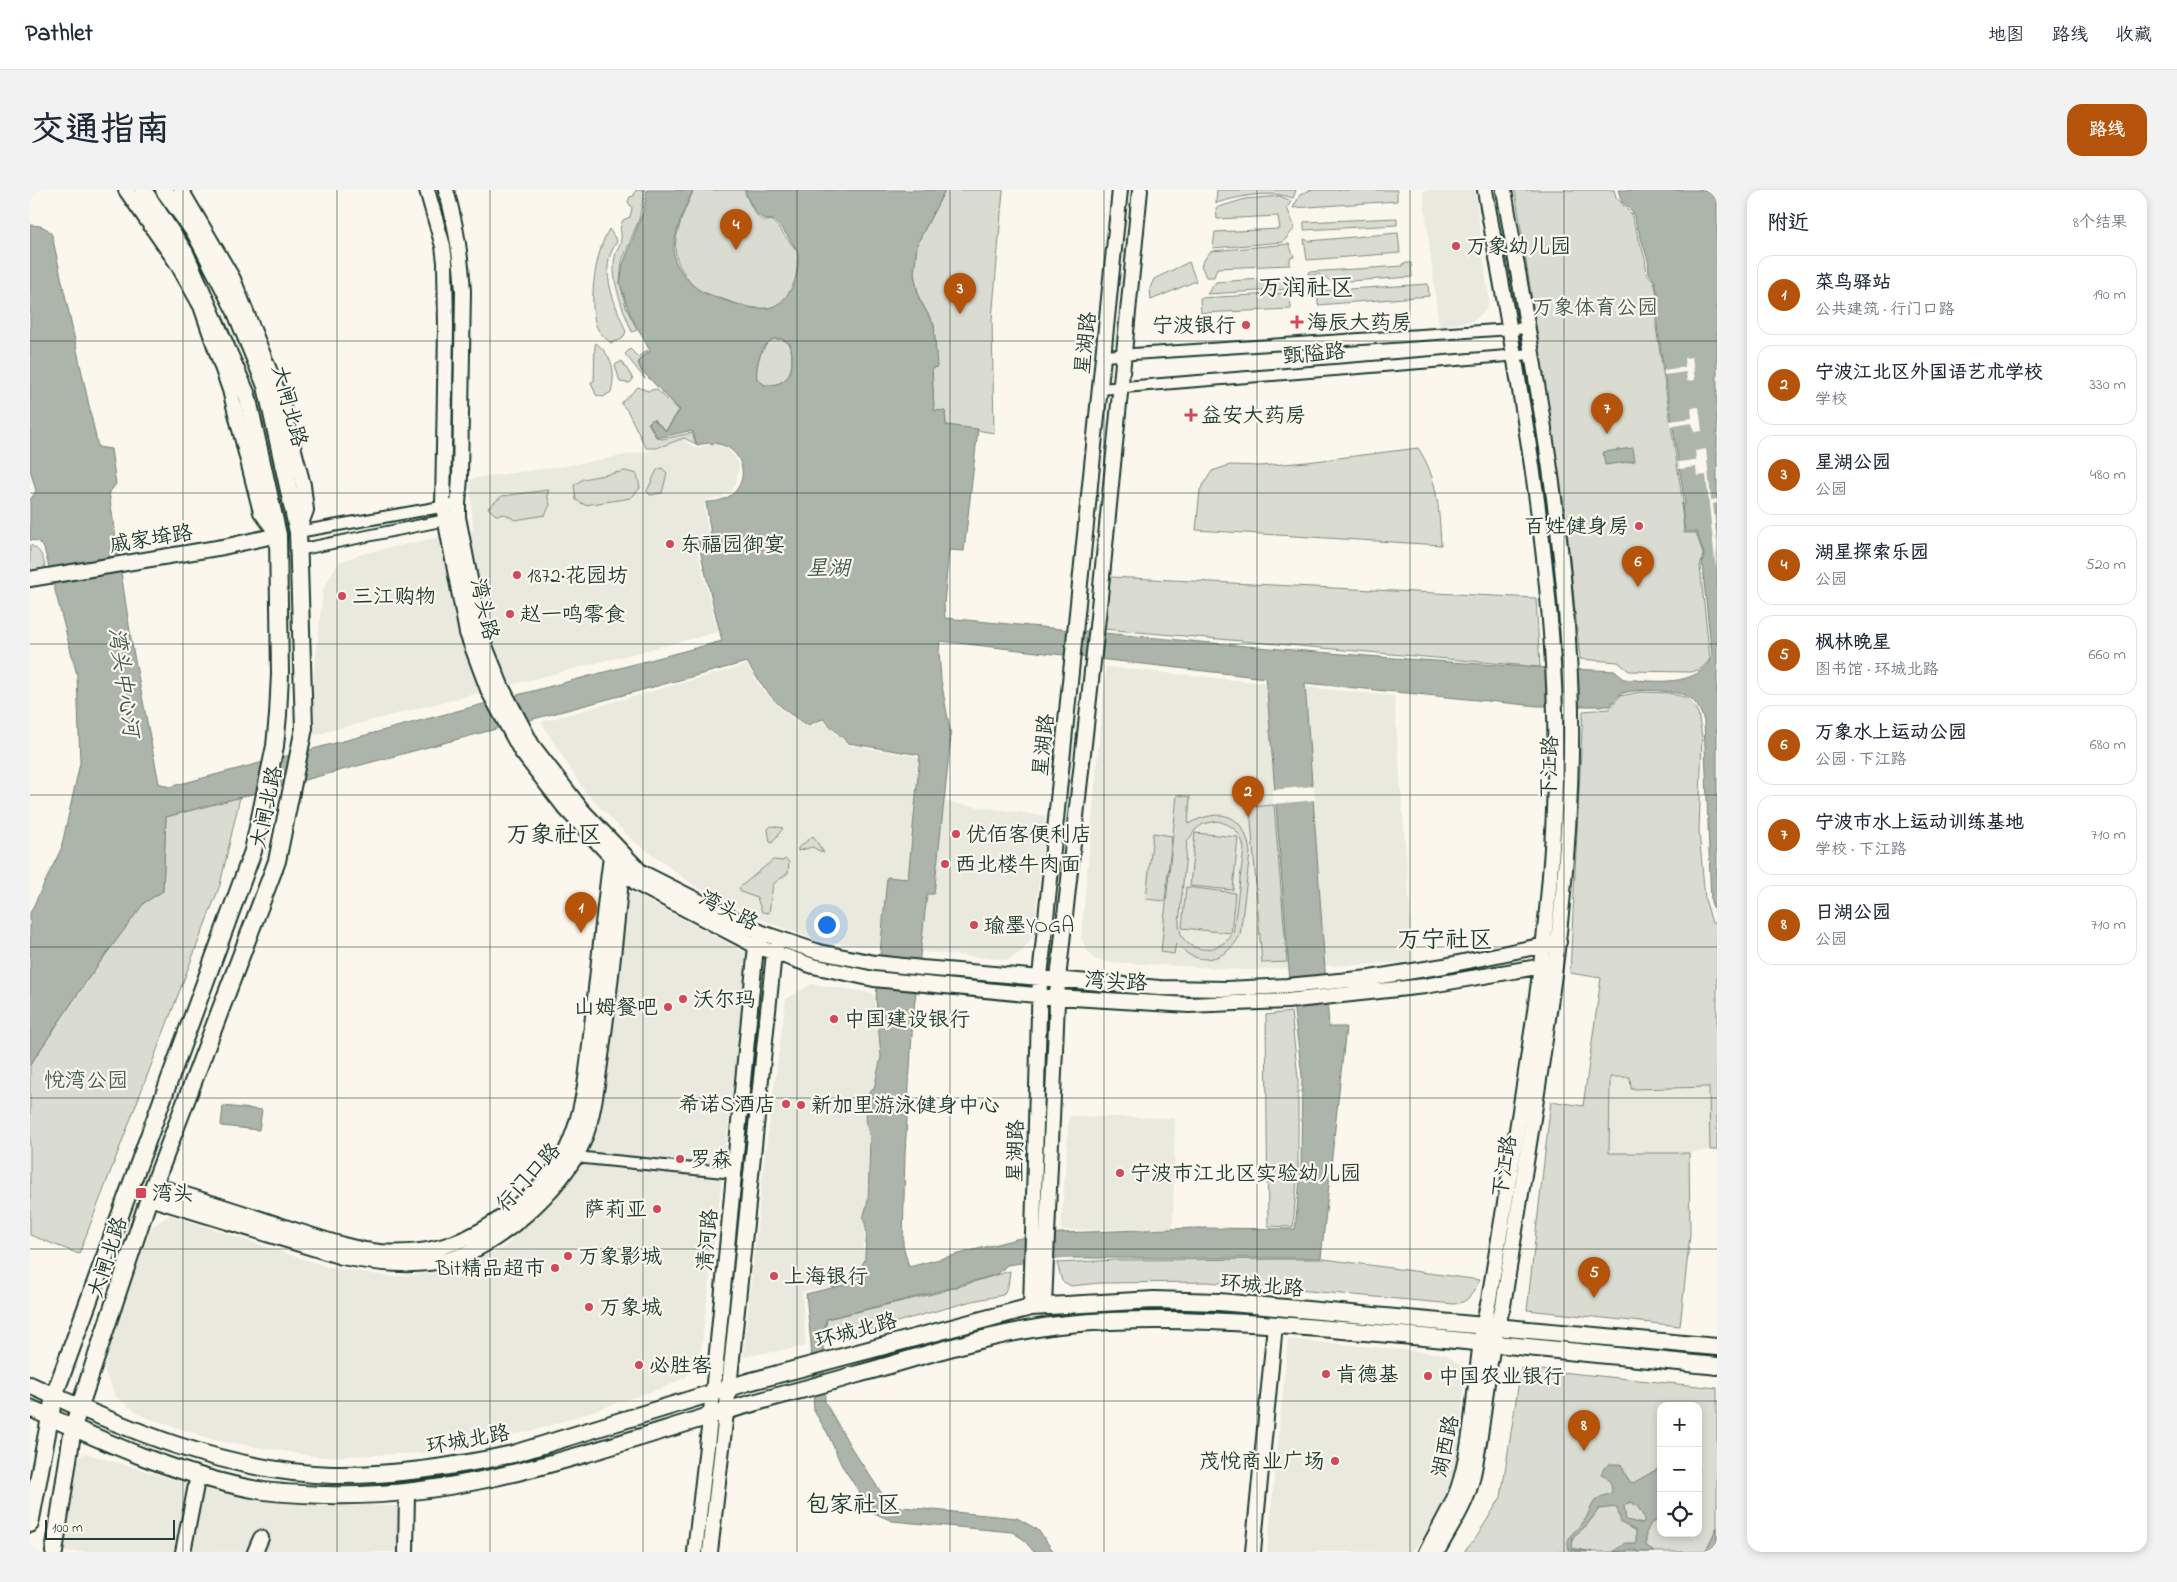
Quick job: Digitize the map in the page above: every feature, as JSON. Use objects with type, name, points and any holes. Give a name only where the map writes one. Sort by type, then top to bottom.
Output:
[{"type":"main road","points":[[126,190],[176,263],[201,306],[230,390],[260,512],[278,535]]},
{"type":"main road","name":"大闸北路","points":[[30,1524],[54,1396],[253,851],[275,746],[278,715],[280,674],[278,535],[247,395],[185,252],[143,190]]},
{"type":"main road","name":"大闸北路","points":[[54,1552],[73,1427],[152,1192],[277,861],[304,728],[298,532],[266,386],[235,310],[196,234],[164,190]]},
{"type":"main road","points":[[182,190],[232,279],[281,400],[303,485],[306,510],[298,532]]},
{"type":"main road","name":"湾头路","points":[[427,190],[443,246],[445,262],[451,512],[495,690],[516,729],[521,751],[565,808],[636,883],[756,946],[831,971],[874,979],[1039,996],[1189,1005],[1287,1001],[1330,998],[1425,986],[1549,965]]},
{"type":"main road","name":"湾头路","points":[[446,190],[455,220],[461,257],[463,291],[460,477],[451,512]]},
{"type":"main road","name":"星湖路","points":[[1038,1306],[1040,977],[1120,190]]},
{"type":"main road","name":"星湖路","points":[[1038,1306],[1056,997],[1098,617],[1140,190]]},
{"type":"main road","name":"下江路","points":[[1485,190],[1540,516],[1555,709],[1554,796],[1544,945],[1549,965],[1546,1027],[1503,1306],[1488,1335]]},
{"type":"main road","name":"下江路","points":[[1488,1335],[1491,1291],[1534,1018],[1549,965],[1558,942],[1569,798],[1571,712],[1568,651],[1555,508],[1504,190]]},
{"type":"main road","points":[[1096,425],[1117,426]]},
{"type":"main road","name":"戚家𡍲路","points":[[30,578],[278,535]]},
{"type":"main road","name":"湾头路","points":[[516,729],[532,745],[582,810],[641,872],[762,933],[819,952],[875,963],[922,968],[1160,988],[1227,989],[1329,982],[1444,966],[1558,942]]},
{"type":"main road","name":"行门口路","points":[[152,1192],[302,1238],[380,1252],[412,1252],[448,1246],[482,1230],[513,1210],[537,1190],[564,1154],[576,1125],[586,1078],[611,857]]},
{"type":"main road","name":"行门口路","points":[[302,1238],[342,1257],[373,1262],[416,1263],[447,1260],[471,1251],[506,1232],[536,1206],[566,1170],[584,1141],[596,1091],[608,1003],[622,869]]},
{"type":"main road","name":"清河路","points":[[695,1552],[713,1393],[756,946],[762,933]]},
{"type":"main road","name":"清河路","points":[[710,1552],[730,1387],[774,953],[779,939]]},
{"type":"main road","points":[[1534,1018],[1546,1027]]},
{"type":"main road","name":"环城北路","points":[[30,1384],[142,1433],[210,1456],[297,1472],[358,1474],[468,1464],[513,1454],[730,1387],[1038,1306],[1154,1300],[1219,1302],[1488,1335],[1717,1366]]},
{"type":"main road","name":"环城北路","points":[[30,1408],[198,1476],[259,1490],[294,1494],[350,1496],[407,1492],[476,1482],[512,1474],[681,1426],[726,1410],[996,1336],[1085,1323],[1158,1319],[1717,1347]]},
{"type":"main road","points":[[1254,1552],[1275,1324]]},
{"type":"main road","name":"湖西路","points":[[1426,1552],[1461,1480],[1488,1335]]},
{"type":"main road","name":"湖西路","points":[[1437,1552],[1471,1485],[1481,1431],[1488,1335]]},
{"type":"main road","points":[[183,1552],[198,1476]]},
{"type":"main road","points":[[406,1552],[407,1492]]},
{"type":"main road","points":[[255,1552],[261,1538]]},
{"type":"street","name":"甄隘路","points":[[1103,356],[1527,328]]},
{"type":"street","name":"甄隘路","points":[[1100,389],[1531,354]]},
{"type":"street","points":[[298,532],[451,512]]},
{"type":"street","points":[[298,550],[451,512]]},
{"type":"street","points":[[574,1157],[734,1173]]},
{"type":"shaded area","name":"万象幼儿园","points":[[1423,190],[1475,190],[1489,301],[1485,311],[1473,321],[1439,326]]},
{"type":"shaded area","name":"1872·花园坊","points":[[683,439],[695,448],[714,444],[726,448],[739,465],[736,483],[731,491],[720,498],[706,499],[704,506],[708,534],[694,539],[718,632],[314,735],[311,705],[323,589],[339,562],[365,553],[473,530],[470,479],[571,465],[658,449]]},
{"type":"shaded area","points":[[747,665],[758,684],[779,707],[792,718],[808,727],[823,721],[848,745],[949,762],[945,802],[1046,816],[1033,936],[1022,951],[1008,960],[823,942],[769,923],[695,886],[632,840],[585,792],[541,722]]},
{"type":"shaded area","points":[[1106,667],[1394,696],[1414,962],[1248,970],[1107,962],[1094,959],[1081,938]]},
{"type":"shaded area","points":[[625,889],[749,954],[700,1358],[685,1378],[665,1387],[536,1430],[422,1453],[321,1457],[214,1440],[142,1416],[116,1397],[105,1371],[108,1342],[152,1226],[170,1215],[328,1267],[392,1277],[450,1271],[505,1247],[550,1198],[571,1171]]},
{"type":"shaded area","points":[[812,984],[873,993],[878,1024],[880,1058],[873,1087],[867,1094],[866,1099],[865,1122],[869,1139],[867,1200],[862,1219],[866,1227],[863,1246],[864,1260],[861,1264],[865,1269],[855,1280],[848,1278],[844,1284],[802,1292],[806,1346],[743,1357],[764,1163],[786,999]]},
{"type":"shaded area","points":[[1610,1077],[1631,1077],[1631,1089],[1709,1087],[1710,1150],[1689,1153],[1609,1154]]},
{"type":"shaded area","name":"宁波市江北区实验幼儿园","points":[[1069,1116],[1175,1118],[1173,1228],[1061,1230]]},
{"type":"shaded area","points":[[1288,1339],[1445,1354],[1465,1369],[1456,1465],[1436,1520],[1412,1552],[1267,1552]]},
{"type":"shaded area","points":[[85,1453],[222,1494],[318,1505],[401,1506],[399,1552],[61,1552],[77,1458]]},
{"type":"green space","points":[[636,190],[645,190],[639,219],[622,261],[620,282],[626,307],[637,330],[632,332],[616,285],[614,266],[621,241],[621,226],[623,220],[630,217],[632,208],[628,202],[630,197],[634,196]]},
{"type":"green space","points":[[694,190],[744,190],[758,217],[765,221],[773,221],[798,252],[795,281],[786,300],[768,308],[749,307],[703,292],[690,282],[678,263],[675,252],[680,224]]},
{"type":"green space","points":[[945,190],[1003,190],[992,320],[994,433],[946,425],[945,412],[934,410],[932,368],[936,367],[934,325],[919,298],[914,274],[917,244]]},
{"type":"green space","points":[[1217,190],[1296,190],[1293,198],[1265,194],[1245,196],[1216,203]]},
{"type":"green space","points":[[1310,190],[1397,190],[1397,201],[1293,208],[1300,195]]},
{"type":"green space","name":"万象体育公园","points":[[1515,190],[1614,190],[1616,197],[1631,214],[1645,258],[1647,274],[1654,281],[1657,295],[1656,327],[1683,503],[1681,504],[1684,533],[1696,533],[1703,554],[1700,567],[1710,659],[1702,668],[1692,672],[1629,671],[1618,662],[1580,659],[1566,520]]},
{"type":"green space","points":[[1280,196],[1291,201],[1287,208],[1295,228],[1283,242],[1213,248],[1215,232],[1280,229],[1278,216],[1217,219],[1216,208],[1245,199]]},
{"type":"green space","points":[[1397,218],[1397,225],[1304,230],[1304,222]]},
{"type":"green space","points":[[609,229],[617,241],[610,257],[608,277],[626,332],[622,339],[611,343],[597,328],[593,303],[597,262],[604,238]]},
{"type":"green space","points":[[1398,233],[1400,253],[1307,260],[1304,239],[1309,241]]},
{"type":"green space","points":[[1289,244],[1294,257],[1290,258],[1290,265],[1217,268],[1214,277],[1206,277],[1201,265],[1212,251]]},
{"type":"green space","points":[[1189,262],[1196,281],[1151,300],[1150,288],[1154,279]]},
{"type":"green space","points":[[1403,263],[1411,263],[1412,277],[1333,282],[1318,274],[1309,276],[1308,272],[1403,266]]},
{"type":"green space","points":[[1290,277],[1291,289],[1207,294],[1216,282]]},
{"type":"green space","points":[[1428,284],[1429,296],[1318,305],[1318,291]]},
{"type":"green space","points":[[1290,293],[1291,309],[1201,313],[1200,298]]},
{"type":"green space","points":[[774,339],[782,339],[790,344],[792,360],[790,373],[781,382],[774,385],[765,385],[757,379],[758,362],[762,350]]},
{"type":"green space","points":[[596,343],[610,359],[613,371],[611,392],[603,397],[596,395],[591,382],[594,381]]},
{"type":"green space","points":[[630,349],[638,357],[647,350],[648,352],[641,357],[638,363],[645,379],[625,354]]},
{"type":"green space","points":[[622,361],[633,379],[630,383],[620,382],[615,365]]},
{"type":"green space","points":[[638,387],[648,391],[656,389],[679,410],[666,430],[653,419],[648,423],[656,437],[662,439],[692,433],[696,444],[684,438],[657,448],[646,448],[627,410],[622,405],[622,402]]},
{"type":"green space","points":[[1418,448],[1425,459],[1434,483],[1441,545],[1196,530],[1200,490],[1212,471],[1230,465],[1260,466],[1307,462]]},
{"type":"green space","points":[[662,468],[667,473],[662,493],[650,495],[647,491],[657,470]]},
{"type":"green space","points":[[625,471],[637,474],[640,488],[631,498],[585,505],[576,500],[574,485],[583,479]]},
{"type":"green space","points":[[549,490],[547,495],[550,505],[545,515],[515,520],[505,514],[496,515],[488,508],[502,496]]},
{"type":"green space","points":[[30,545],[41,554],[45,568],[30,571]]},
{"type":"green space","points":[[1110,577],[1536,598],[1540,667],[1104,629]]},
{"type":"green space","points":[[1640,692],[1669,693],[1688,698],[1698,713],[1702,737],[1699,831],[1705,899],[1712,923],[1717,923],[1717,1150],[1710,1150],[1709,1087],[1631,1089],[1630,1077],[1610,1077],[1609,1153],[1689,1153],[1690,1235],[1680,1326],[1527,1310],[1551,1101],[1583,1106],[1601,978],[1570,973],[1583,711],[1609,709],[1620,696]]},
{"type":"green space","points":[[1177,795],[1190,797],[1188,824],[1211,816],[1221,815],[1230,817],[1237,822],[1243,829],[1250,853],[1240,935],[1234,944],[1219,956],[1201,959],[1184,951],[1176,943],[1174,954],[1161,952]],"holes":[[[1217,821],[1227,824],[1239,834],[1244,849],[1233,934],[1218,946],[1201,949],[1193,947],[1186,942],[1181,934],[1179,924],[1187,842],[1196,829],[1203,824]]]},
{"type":"green space","name":"悦湾公园","points":[[240,797],[220,885],[79,1254],[30,1235],[30,1065],[87,980],[144,902],[163,891],[166,817]]},
{"type":"green space","points":[[1274,805],[1287,962],[1262,963],[1250,807]]},
{"type":"green space","points":[[771,826],[783,828],[772,843],[770,842],[768,829]]},
{"type":"green space","points":[[1153,833],[1172,836],[1165,901],[1146,899]]},
{"type":"green space","points":[[1195,833],[1238,837],[1233,890],[1190,886]]},
{"type":"green space","points":[[813,836],[824,853],[812,847],[798,851],[798,848]]},
{"type":"green space","points":[[785,859],[789,862],[788,873],[773,884],[769,913],[762,912],[757,898],[741,892],[739,888],[773,860],[783,861]]},
{"type":"green space","points":[[1186,887],[1235,893],[1231,933],[1182,928]]},
{"type":"green space","points":[[1291,1012],[1298,1078],[1298,1167],[1293,1227],[1268,1226],[1266,1015]]},
{"type":"green space","points":[[1324,1259],[1480,1280],[1473,1293],[1467,1299],[1454,1304],[1208,1282],[1099,1283],[1071,1286],[1062,1281],[1057,1263],[1117,1260]]},
{"type":"green space","points":[[1010,1271],[1008,1286],[1003,1295],[972,1301],[824,1342],[827,1319],[937,1293]]},
{"type":"green space","points":[[1521,1368],[1717,1388],[1717,1552],[1464,1552],[1476,1538],[1501,1497]]},
{"type":"water","points":[[647,190],[693,190],[676,234],[674,244],[675,260],[685,277],[696,288],[718,298],[757,309],[773,306],[786,296],[795,280],[798,254],[791,241],[776,222],[766,220],[758,215],[750,203],[745,190],[945,190],[917,244],[914,274],[919,298],[934,325],[937,367],[932,368],[934,410],[945,411],[946,425],[978,429],[964,551],[949,550],[944,604],[945,618],[1364,656],[1616,671],[1623,679],[1673,681],[1696,674],[1705,667],[1712,656],[1702,564],[1704,554],[1697,532],[1685,532],[1682,504],[1685,504],[1657,326],[1658,295],[1655,281],[1649,273],[1648,260],[1632,211],[1622,202],[1618,190],[1717,190],[1717,917],[1711,902],[1704,721],[1696,703],[1687,696],[1664,691],[1644,690],[1621,694],[1610,706],[1538,706],[1305,683],[1329,1027],[1346,1027],[1321,1258],[1059,1258],[1007,1265],[998,1274],[936,1292],[826,1319],[823,1340],[825,1402],[852,1449],[885,1498],[893,1505],[902,1507],[1017,1518],[1038,1530],[1054,1552],[1034,1552],[1023,1539],[1012,1532],[892,1521],[872,1512],[841,1464],[828,1434],[814,1411],[811,1343],[806,1294],[844,1285],[849,1280],[855,1281],[866,1269],[862,1264],[865,1260],[866,1228],[863,1219],[868,1200],[870,1139],[866,1122],[867,1099],[868,1094],[874,1088],[881,1057],[876,998],[887,877],[908,879],[920,755],[848,743],[823,719],[808,725],[789,713],[773,698],[747,662],[166,817],[163,891],[144,903],[87,980],[30,1065],[30,913],[61,849],[80,763],[77,675],[44,548],[37,541],[30,540],[30,500],[36,491],[30,469],[30,225],[43,227],[52,235],[98,447],[111,449],[116,484],[109,493],[132,645],[159,783],[169,787],[722,641],[697,538],[711,535],[706,502],[723,499],[735,492],[741,481],[742,469],[738,457],[729,448],[715,443],[697,445],[693,432],[689,431],[657,437],[649,423],[653,419],[666,431],[680,410],[642,371],[639,365],[640,359],[650,351],[630,314],[620,284],[623,264],[643,212]],"holes":[[[774,339],[782,339],[790,344],[792,360],[790,373],[781,382],[774,385],[765,385],[757,379],[758,362],[762,350]],[[940,641],[1266,678],[1289,970],[1302,1076],[1301,1169],[1295,1229],[1196,1228],[1060,1233],[1016,1239],[909,1267],[903,1245],[905,1153],[913,1018],[927,894],[934,894],[951,736],[941,680]]]},
{"type":"water","points":[[1633,448],[1635,461],[1605,465],[1603,452]]},
{"type":"water","points":[[223,1106],[262,1110],[259,1130],[221,1126]]},
{"type":"water","points":[[1610,1464],[1621,1464],[1628,1480],[1633,1483],[1657,1469],[1657,1521],[1651,1523],[1646,1533],[1646,1545],[1654,1552],[1634,1550],[1613,1552],[1625,1543],[1636,1543],[1636,1531],[1621,1523],[1617,1507],[1599,1509],[1587,1525],[1573,1537],[1572,1548],[1593,1552],[1569,1550],[1568,1541],[1570,1537],[1586,1519],[1593,1503],[1612,1492],[1610,1481],[1601,1474],[1604,1468]],"holes":[[[1631,1502],[1638,1507],[1645,1519],[1643,1524],[1626,1520],[1624,1505]]]},
{"type":"water","points":[[1717,1527],[1717,1552],[1705,1552],[1706,1550]]},
{"type":"pier","points":[[1692,357],[1695,380],[1687,381],[1686,372],[1664,375],[1664,370],[1685,367],[1684,358]]},
{"type":"pier","points":[[1699,407],[1702,431],[1694,432],[1692,423],[1671,426],[1670,421],[1692,418],[1691,408]]},
{"type":"pier","points":[[1706,449],[1711,500],[1717,499],[1717,503],[1713,504],[1717,543],[1716,570],[1706,475],[1697,476],[1696,467],[1679,469],[1678,462],[1696,460],[1695,451]]},
{"type":"pier","points":[[1314,786],[1315,800],[1273,804],[1272,790]]},
{"type":"place","name":"万象幼儿园","points":[[1456,246]]},
{"type":"place","name":"湖星探索乐园","points":[[736,250]]},
{"type":"place","name":"星湖公园","points":[[960,314]]},
{"type":"place","name":"海辰大药房","points":[[1297,322]]},
{"type":"place","name":"宁波银行","points":[[1246,325]]},
{"type":"place","name":"益安大药房","points":[[1191,415]]},
{"type":"place","name":"宁波市水上运动训练基地","points":[[1607,434]]},
{"type":"place","name":"百姓健身房","points":[[1639,526]]},
{"type":"place","name":"东福园御宴","points":[[670,544]]},
{"type":"place","name":"1872·花园坊","points":[[517,575]]},
{"type":"place","name":"万象水上运动公园","points":[[1638,587]]},
{"type":"place","name":"三江购物","points":[[342,596]]},
{"type":"place","name":"赵一鸣零食","points":[[510,614]]},
{"type":"place","name":"宁波江北区外国语艺术学校","points":[[1248,817]]},
{"type":"place","name":"优佰客便利店","points":[[956,834]]},
{"type":"place","name":"西北楼牛肉面","points":[[945,864]]},
{"type":"place","name":"瑜墨YOGA","points":[[974,925]]},
{"type":"place","name":"菜鸟驿站","points":[[581,933]]},
{"type":"place","name":"沃尔玛","points":[[683,999]]},
{"type":"place","name":"山姆餐吧","points":[[668,1007]]},
{"type":"place","name":"中国建设银行","points":[[834,1019]]},
{"type":"place","name":"希诺S酒店","points":[[786,1104]]},
{"type":"place","name":"新加里游泳健身中心","points":[[801,1105]]},
{"type":"place","name":"罗森","points":[[680,1159]]},
{"type":"place","name":"宁波市江北区实验幼儿园","points":[[1120,1173]]},
{"type":"place","name":"湾头","points":[[141,1193]]},
{"type":"place","name":"萨莉亚","points":[[657,1209]]},
{"type":"place","name":"万象影城","points":[[568,1256]]},
{"type":"place","name":"Bit精品超市","points":[[555,1268]]},
{"type":"place","name":"上海银行","points":[[774,1276]]},
{"type":"place","name":"枫林晚星","points":[[1594,1298]]},
{"type":"place","name":"万象城","points":[[589,1307]]},
{"type":"place","name":"必胜客","points":[[639,1365]]},
{"type":"place","name":"肯德基","points":[[1326,1374]]},
{"type":"place","name":"中国农业银行","points":[[1428,1376]]},
{"type":"place","name":"日湖公园","points":[[1584,1451]]},
{"type":"place","name":"茂悦商业广场","points":[[1335,1461]]},
{"type":"district","name":"万润社区","points":[[1306,287]]},
{"type":"district","name":"万象社区","points":[[554,834]]},
{"type":"district","name":"万宁社区","points":[[1445,939]]},
{"type":"district","name":"包家社区","points":[[853,1504]]},
{"type":"water label","name":"星湖","points":[[828,567]]},
{"type":"water label","name":"湾头中心河","points":[[125,682]]}]
